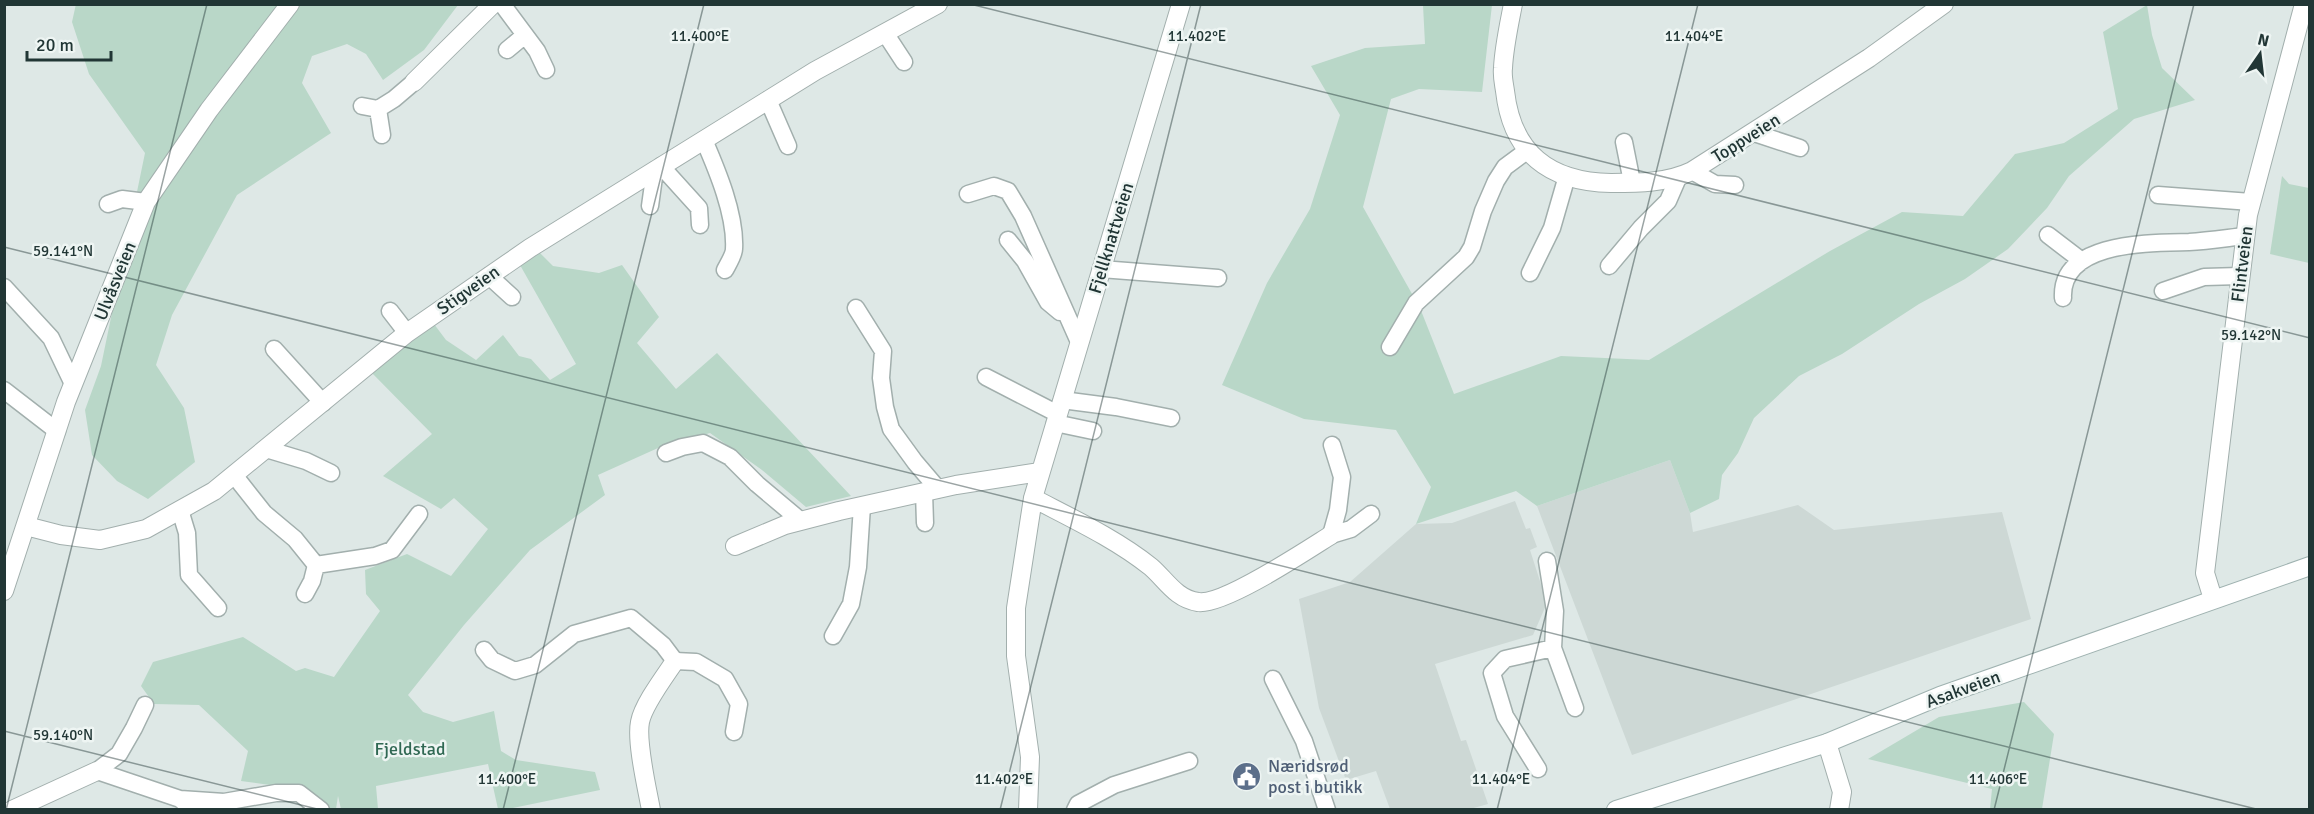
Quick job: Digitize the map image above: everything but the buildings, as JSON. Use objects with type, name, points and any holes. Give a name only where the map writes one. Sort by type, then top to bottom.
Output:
[{"type":"street","name":"Ulvåsveien","points":[[4,591],[11,551],[26,526],[73,384],[146,202],[209,110],[290,4]]},
{"type":"street","points":[[414,82],[493,4]]},
{"type":"street","name":"Stigveien","points":[[26,526],[62,535],[100,540],[146,530],[214,491],[407,333],[530,248],[815,71],[885,33],[911,10],[938,4]]},
{"type":"street","name":"Fjellknattveien","points":[[1028,810],[1030,757],[1016,656],[1016,599],[1033,498],[1181,4]]},
{"type":"street","name":"Toppveien","points":[[1513,4],[1503,69],[1507,108],[1516,135],[1542,165],[1567,176],[1584,181],[1632,182],[1685,175],[1869,58],[1944,4]]},
{"type":"street","name":"Flintveien","points":[[2213,599],[2205,573],[2245,236],[2251,202],[2304,4]]},
{"type":"street","points":[[735,546],[785,525],[862,506],[931,490],[1040,472]]},
{"type":"street","points":[[1033,498],[1102,535],[1152,568],[1172,590],[1198,602],[1215,599],[1235,590],[1331,535]]},
{"type":"street","name":"Asakveien","points":[[1616,810],[1827,743],[1940,696],[2310,566]]},
{"type":"street","points":[[651,810],[641,757],[640,722],[675,661]]},
{"type":"street","points":[[1827,743],[1842,792],[1839,810]]},
{"type":"street","points":[[12,810],[97,771]]},
{"type":"lane","points":[[502,4],[537,51],[546,70]]},
{"type":"lane","points":[[885,33],[903,62]]},
{"type":"lane","points":[[507,50],[525,35]]},
{"type":"lane","points":[[381,135],[370,107],[414,82]]},
{"type":"lane","points":[[768,100],[788,146]]},
{"type":"lane","points":[[1754,133],[1800,147]]},
{"type":"lane","points":[[704,140],[722,181],[731,224],[734,250],[725,270]]},
{"type":"lane","points":[[1624,142],[1632,182]]},
{"type":"lane","points":[[1390,346],[1416,303],[1466,257],[1472,247],[1483,211],[1496,181],[1506,167],[1528,150]]},
{"type":"lane","points":[[650,206],[658,168]]},
{"type":"lane","points":[[658,168],[699,208],[700,225]]},
{"type":"lane","points":[[1610,266],[1641,228],[1668,201],[1685,175],[1716,184],[1736,185]]},
{"type":"lane","points":[[1530,273],[1552,228],[1567,176]]},
{"type":"lane","points":[[968,194],[994,186],[1008,191],[1023,216],[1079,342]]},
{"type":"lane","points":[[2158,195],[2251,202]]},
{"type":"lane","points":[[108,204],[122,199],[146,202]]},
{"type":"lane","points":[[2048,235],[2082,261]]},
{"type":"lane","points":[[2063,298],[2067,276],[2086,257],[2110,249],[2149,243],[2245,236]]},
{"type":"lane","points":[[1008,240],[1025,261],[1048,302],[1068,318]]},
{"type":"lane","points":[[1101,269],[1218,278]]},
{"type":"lane","points":[[489,276],[512,297]]},
{"type":"lane","points":[[2163,291],[2204,277],[2240,276]]},
{"type":"lane","points":[[4,287],[51,338],[73,384]]},
{"type":"lane","points":[[856,309],[883,351],[881,378],[891,429],[915,462],[931,490],[925,522]]},
{"type":"lane","points":[[390,311],[407,333]]},
{"type":"lane","points":[[274,349],[323,403]]},
{"type":"lane","points":[[986,377],[1093,431]]},
{"type":"lane","points":[[4,390],[57,431]]},
{"type":"lane","points":[[1058,412],[1116,407],[1171,418]]},
{"type":"lane","points":[[666,453],[703,443],[730,457],[757,484],[801,521]]},
{"type":"lane","points":[[1331,535],[1338,510],[1342,477],[1332,445]]},
{"type":"lane","points":[[266,449],[306,461],[331,473]]},
{"type":"lane","points":[[234,475],[264,513],[295,539],[316,565]]},
{"type":"lane","points":[[833,636],[851,604],[858,567],[862,506]]},
{"type":"lane","points":[[180,510],[187,533],[189,574],[218,608]]},
{"type":"lane","points":[[316,565],[375,556],[392,550],[419,514]]},
{"type":"lane","points":[[1331,535],[1351,529],[1371,514]]},
{"type":"lane","points":[[1547,561],[1555,611],[1553,648],[1575,708]]},
{"type":"lane","points":[[305,594],[312,581],[316,565]]},
{"type":"lane","points":[[484,650],[492,660],[515,671],[535,665],[574,634],[631,618],[663,645],[675,661],[696,662],[725,679],[739,704],[735,732]]},
{"type":"lane","points":[[1538,769],[1505,716],[1492,673],[1505,659],[1553,648]]},
{"type":"lane","points":[[1273,679],[1304,741],[1327,810]]},
{"type":"lane","points":[[97,771],[119,754],[145,705]]},
{"type":"lane","points":[[1075,810],[1078,804],[1114,785],[1190,761]]},
{"type":"lane","points":[[97,771],[186,804],[224,802],[276,793],[298,793],[321,810]]},
{"type":"shaded area","points":[[1670,460],[1690,513],[1693,532],[1798,505],[1834,530],[2002,512],[2031,619],[1632,755],[1537,506]]},
{"type":"shaded area","points":[[1515,501],[1526,529],[1530,528],[1537,547],[1530,550],[1547,603],[1533,635],[1435,664],[1461,741],[1466,740],[1488,804],[1470,809],[1390,809],[1376,771],[1346,780],[1319,708],[1299,599],[1350,582],[1416,524],[1452,523]]},
{"type":"green space","points":[[76,4],[458,5],[424,50],[383,80],[366,54],[347,44],[312,56],[302,83],[331,133],[237,195],[172,315],[156,365],[184,408],[195,462],[148,499],[117,481],[92,455],[85,410],[101,366],[145,153],[89,74],[72,22]]},
{"type":"green space","points":[[1423,5],[1492,5],[1482,92],[1419,89],[1391,99],[1363,207],[1420,308],[1454,394],[1561,356],[1649,360],[1830,251],[1902,212],[1963,216],[2015,154],[2064,143],[2118,109],[2103,32],[2147,5],[2152,35],[2162,68],[2195,100],[2134,119],[2069,176],[2047,208],[2008,249],[1965,279],[1919,304],[1842,354],[1799,376],[1754,418],[1738,453],[1722,475],[1719,499],[1690,513],[1670,460],[1537,506],[1516,491],[1416,524],[1431,487],[1396,430],[1304,419],[1222,385],[1267,283],[1310,209],[1340,115],[1311,66],[1365,48],[1425,44]]},
{"type":"green space","points":[[2282,176],[2289,184],[2309,188],[2309,263],[2270,254]]},
{"type":"green space","name":"Fjeldstad","points":[[540,253],[553,266],[599,273],[622,265],[659,317],[637,343],[676,389],[717,353],[851,496],[806,507],[762,470],[710,433],[658,448],[598,475],[605,495],[530,550],[464,625],[408,695],[423,712],[453,722],[494,711],[501,751],[516,760],[595,772],[600,790],[508,809],[498,809],[488,764],[376,786],[378,809],[341,809],[338,796],[336,809],[328,809],[306,790],[241,781],[248,751],[199,705],[154,704],[141,686],[153,662],[243,637],[296,671],[305,668],[334,677],[380,611],[366,594],[365,570],[407,554],[451,576],[488,529],[454,498],[441,509],[383,476],[432,434],[372,373],[434,324],[446,340],[476,360],[503,335],[519,356],[531,359],[550,380],[576,364],[520,265]]},
{"type":"green space","points":[[2024,702],[2054,734],[2042,809],[1990,809],[1992,789],[1868,759],[1939,717]]},
{"type":"place","name":"Næridsrød post i butikk","points":[[1247,776]]}]
